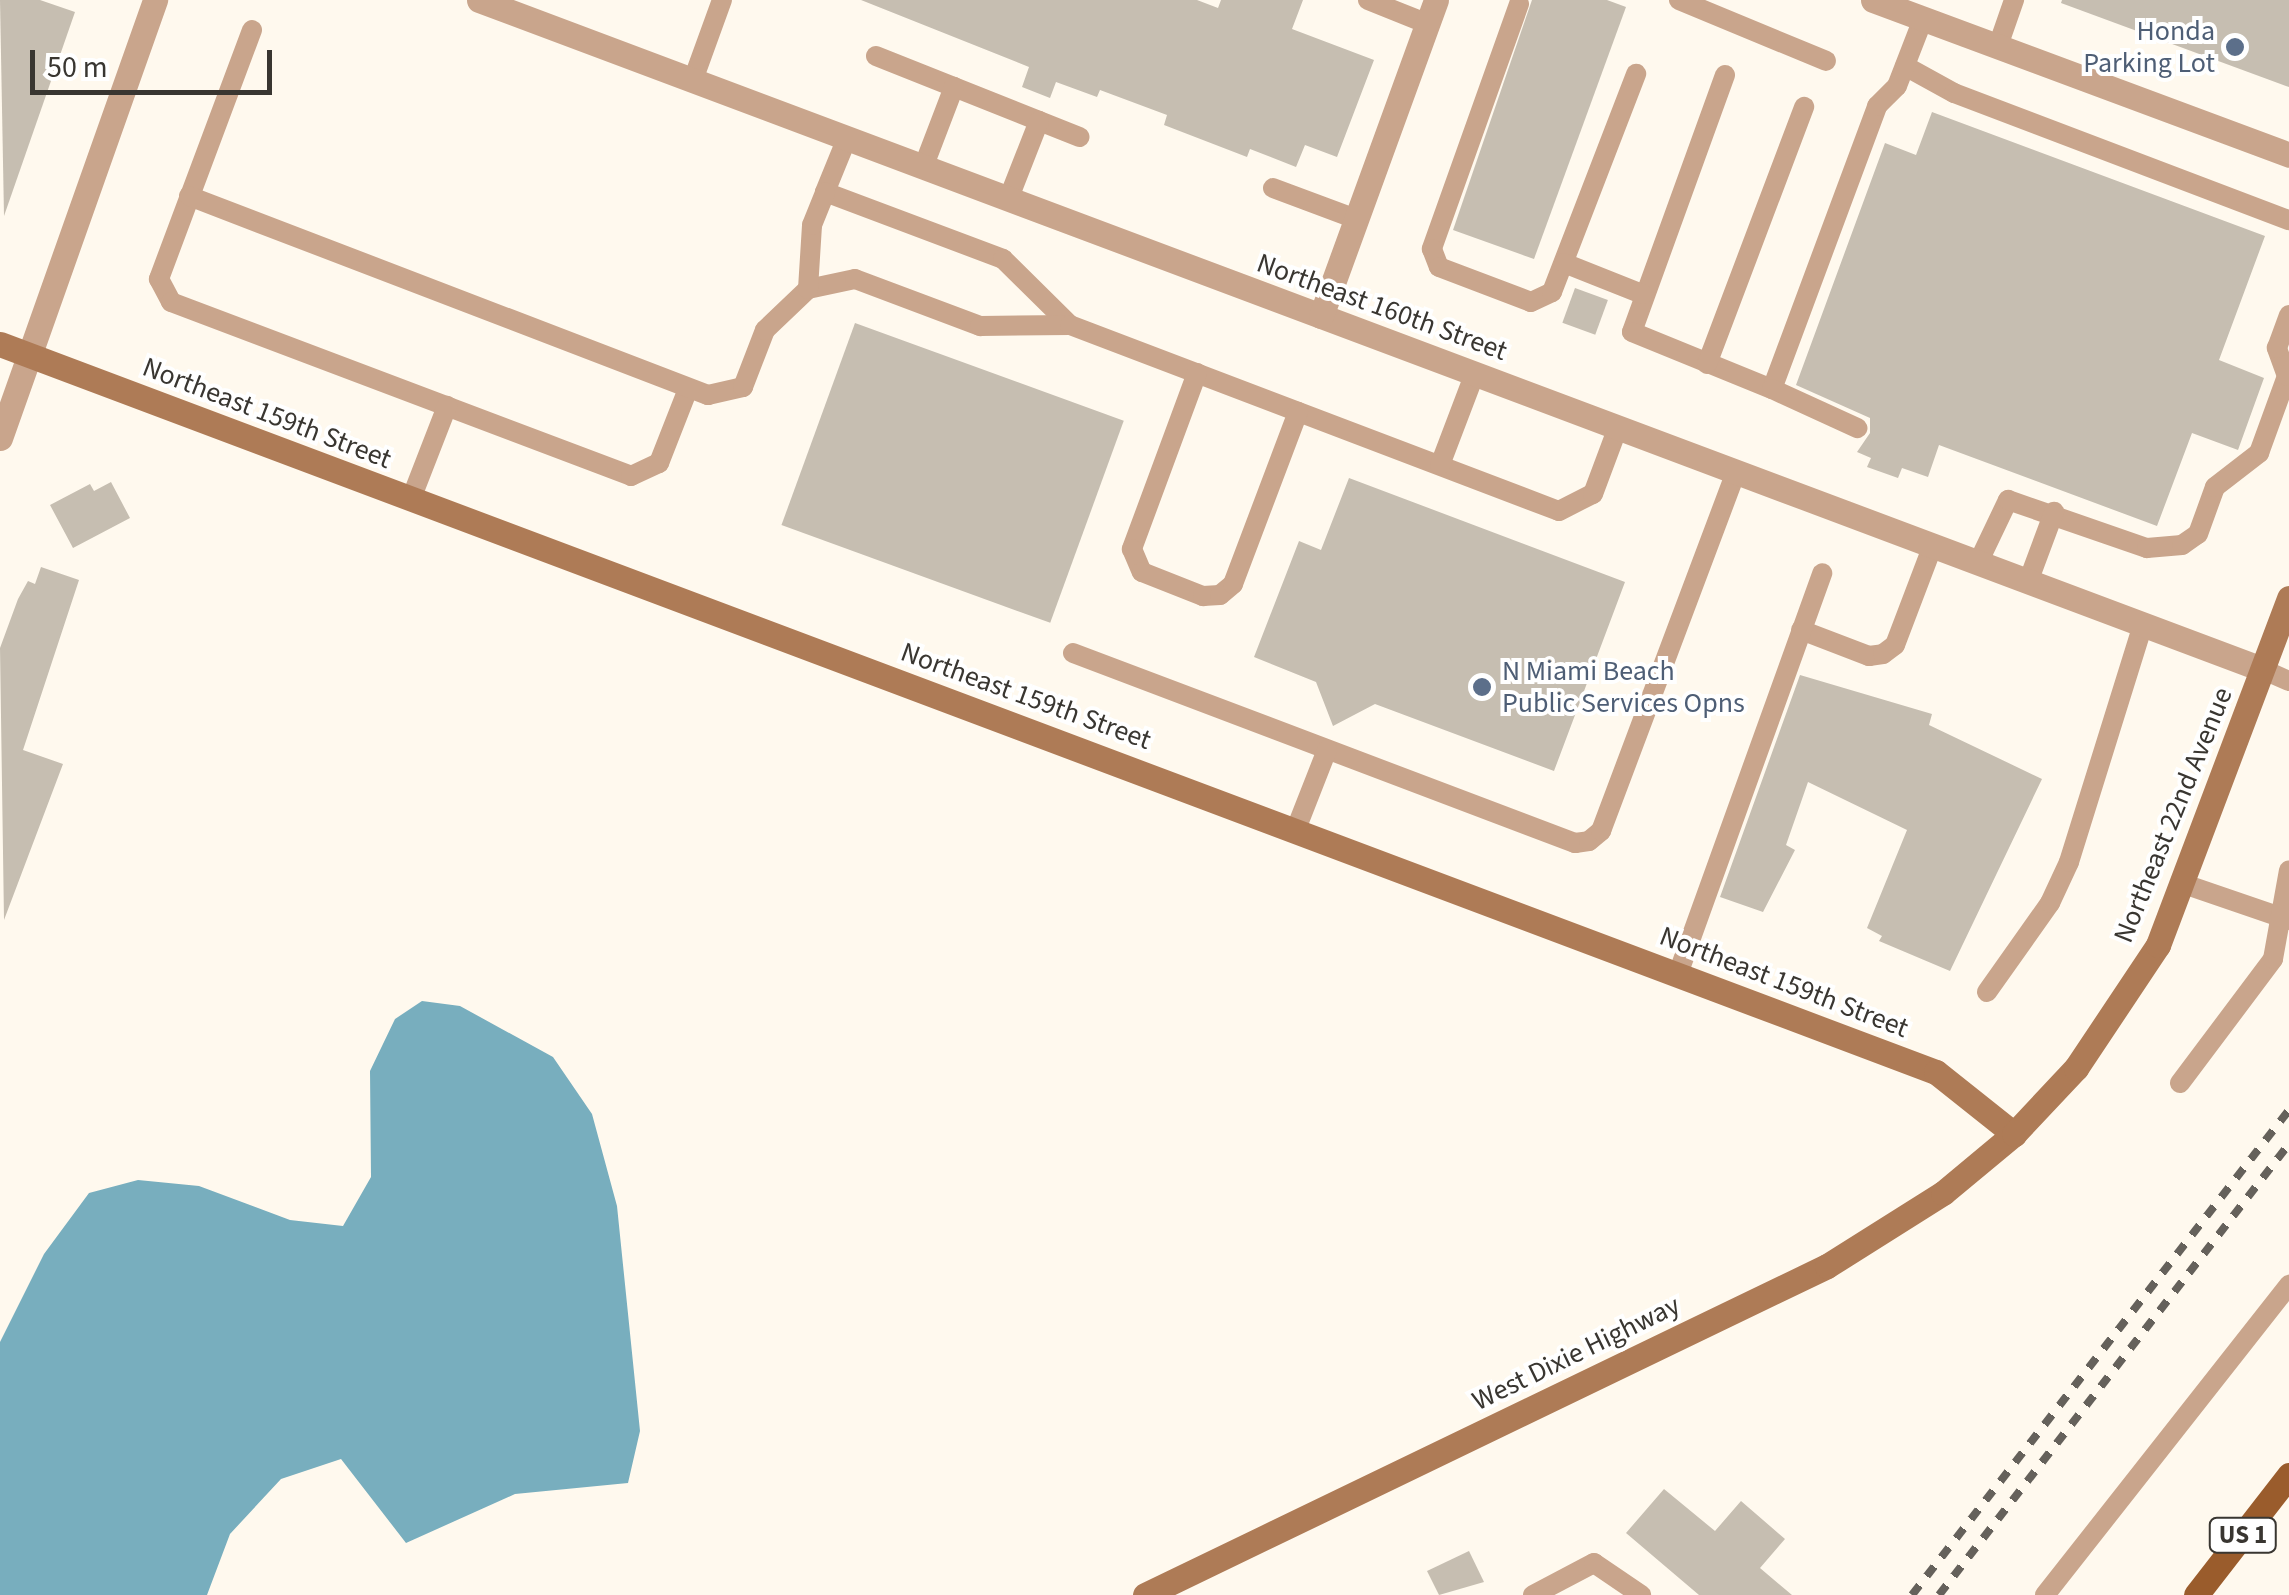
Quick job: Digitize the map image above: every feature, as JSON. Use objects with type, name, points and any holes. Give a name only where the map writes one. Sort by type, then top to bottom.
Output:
[{"type":"main road","name":"US 1","points":[[2196,1595],[2289,1476]]},
{"type":"street","points":[[0,438],[155,0]]},
{"type":"street","name":"Northeast 160th Street","points":[[479,0],[2264,670]]},
{"type":"street","points":[[1874,0],[2289,155]]},
{"type":"street","points":[[1321,316],[1432,12]]},
{"type":"street","name":"Northeast 159th Street","points":[[0,344],[1936,1072],[2014,1134]]},
{"type":"street","name":"Northeast 22nd Avenue","points":[[2014,1134],[2076,1068],[2124,1000],[2184,884],[2289,598]]},
{"type":"street","name":"West Dixie Highway","points":[[1145,1595],[1191,1585],[1826,1266],[1930,1202],[2014,1134]]},
{"type":"lane","points":[[693,80],[722,0]]},
{"type":"lane","points":[[1368,0],[1432,12]]},
{"type":"lane","points":[[1679,0],[1826,61]]},
{"type":"lane","points":[[1998,46],[2014,0]]},
{"type":"lane","points":[[1519,4],[1433,259],[1531,302],[1552,292],[1636,74]]},
{"type":"lane","points":[[1772,389],[1876,106],[1897,86],[1923,19]]},
{"type":"lane","points":[[252,30],[159,279],[171,302],[630,476],[660,463],[688,390]]},
{"type":"lane","points":[[876,56],[1080,137]]},
{"type":"lane","points":[[1905,66],[1954,93],[2289,220]]},
{"type":"lane","points":[[1724,75],[1632,322],[1638,339],[1772,389],[1857,428]]},
{"type":"lane","points":[[922,168],[954,87]]},
{"type":"lane","points":[[1707,364],[1804,107]]},
{"type":"lane","points":[[1008,200],[1039,121]]},
{"type":"lane","points":[[808,289],[812,225],[847,138]]},
{"type":"lane","points":[[1272,188],[1356,220]]},
{"type":"lane","points":[[825,192],[1003,259],[1070,325]]},
{"type":"lane","points":[[189,196],[688,390],[729,394],[743,387],[765,330],[808,289],[854,279],[980,326],[1070,325],[1559,511],[1578,507],[1593,494],[1618,427]]},
{"type":"lane","points":[[1564,263],[1642,294]]},
{"type":"lane","points":[[1978,563],[2008,500],[2054,512],[2147,548],[2182,545],[2198,534],[2215,487],[2259,453],[2287,376],[2277,348],[2289,315]]},
{"type":"lane","points":[[1197,373],[1132,549],[1142,572],[1203,596],[1220,595],[1233,584],[1298,412]]},
{"type":"lane","points":[[1440,466],[1475,373]]},
{"type":"lane","points":[[411,499],[447,406]]},
{"type":"lane","points":[[1073,653],[1575,843],[1589,841],[1601,831],[1736,471]]},
{"type":"lane","points":[[2028,582],[2054,512]]},
{"type":"lane","points":[[1801,630],[1869,656],[1884,654],[1895,645],[1933,545]]},
{"type":"lane","points":[[1678,974],[1822,573]]},
{"type":"lane","points":[[1986,992],[2050,903],[2069,862],[2143,624]]},
{"type":"lane","points":[[2264,670],[2289,681]]},
{"type":"lane","points":[[1296,830],[1327,750]]},
{"type":"lane","points":[[2180,1083],[2273,958],[2285,922],[2289,870]]},
{"type":"lane","points":[[2184,884],[2285,922]]},
{"type":"lane","points":[[2044,1595],[2289,1285]]},
{"type":"lane","points":[[1533,1595],[1594,1562],[1641,1595]]},
{"type":"water","points":[[422,1001],[460,1006],[553,1057],[592,1114],[617,1206],[640,1431],[628,1483],[515,1494],[406,1543],[341,1459],[281,1479],[230,1534],[207,1595],[0,1595],[0,1342],[44,1254],[89,1193],[138,1180],[199,1186],[290,1220],[343,1226],[371,1177],[370,1071],[395,1019]]},
{"type":"building","points":[[0,0],[40,0],[75,12],[4,216]]},
{"type":"building","points":[[861,0],[1197,0],[1218,8],[1221,0],[1303,0],[1292,29],[1374,60],[1337,157],[1305,145],[1296,167],[1250,149],[1247,157],[1164,125],[1167,115],[1100,90],[1097,97],[1056,82],[1050,98],[1022,87],[1029,67]]},
{"type":"building","points":[[1532,0],[1607,0],[1626,7],[1534,259],[1453,230]]},
{"type":"building","name":"Honda Parking Lot","points":[[2289,0],[2289,87],[2061,3]]},
{"type":"building","points":[[1932,112],[2265,236],[2219,360],[2264,378],[2238,450],[2192,433],[2157,526],[1939,445],[1928,477],[1902,468],[1898,478],[1867,467],[1871,458],[1857,452],[1870,433],[1870,418],[1796,385],[1885,143],[1916,155]]},
{"type":"building","points":[[1575,288],[1608,300],[1595,335],[1562,323]]},
{"type":"building","points":[[855,323],[1124,421],[1050,623],[781,525]]},
{"type":"building","points":[[1349,478],[1625,582],[1554,771],[1375,704],[1333,726],[1316,682],[1254,657],[1299,541],[1321,550]]},
{"type":"building","points":[[111,482],[130,518],[73,548],[50,505],[90,484],[94,491]]},
{"type":"building","points":[[41,567],[79,580],[23,750],[63,764],[4,920],[0,648],[18,599],[28,581],[35,584]]},
{"type":"building","points":[[1800,675],[1932,714],[1929,725],[2042,779],[1950,971],[1879,941],[1882,936],[1867,928],[1907,830],[1808,782],[1786,845],[1795,850],[1763,912],[1720,897]]},
{"type":"building","points":[[1664,1489],[1715,1531],[1741,1501],[1785,1539],[1760,1568],[1792,1595],[1699,1595],[1626,1533]]},
{"type":"building","points":[[1469,1551],[1484,1582],[1439,1595],[1427,1571]]},
{"type":"railway","points":[[1912,1595],[2289,1110]]},
{"type":"railway","points":[[1939,1595],[2289,1144]]},
{"type":"place","name":"Honda Parking Lot","points":[[2235,47]]},
{"type":"place","name":"N Miami Beach Public Services Opns","points":[[1482,687]]}]
